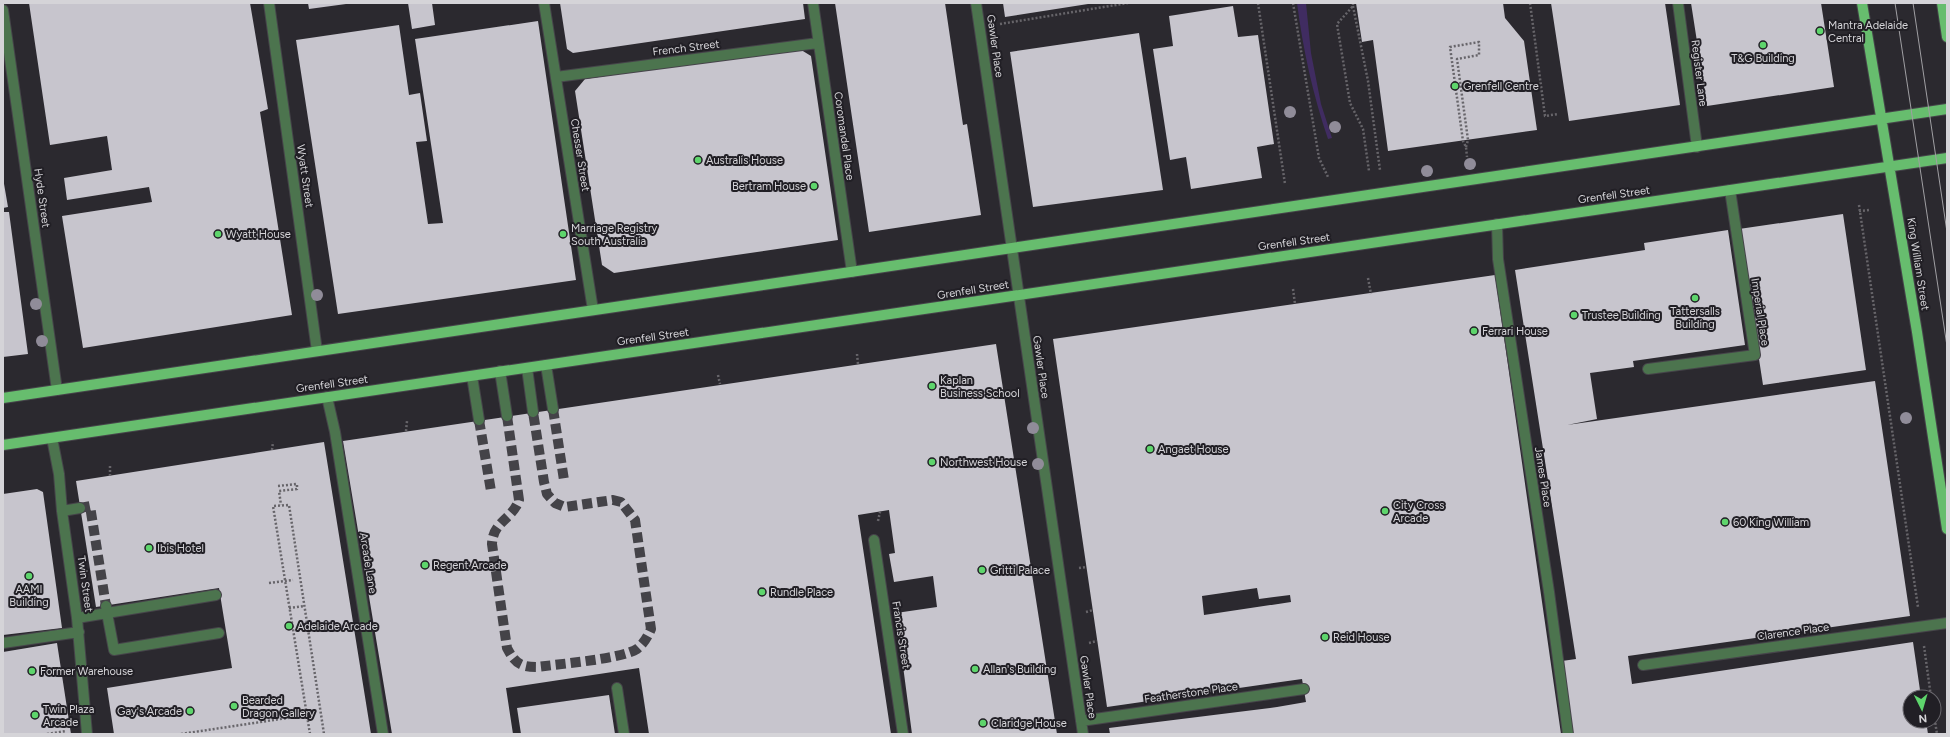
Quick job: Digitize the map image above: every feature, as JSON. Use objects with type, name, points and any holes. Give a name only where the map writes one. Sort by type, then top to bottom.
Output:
[{"type":"main road","name":"King William Street","points":[[1862,3],[1882,119],[1947,529]]},
{"type":"main road","points":[[1942,3],[1947,37]]},
{"type":"main road","points":[[3,398],[1947,109]]},
{"type":"main road","name":"Grenfell Street","points":[[3,445],[1947,158]]},
{"type":"street","name":"Wyatt Street","points":[[269,3],[317,351]]},
{"type":"street","name":"Chesser Street","points":[[544,3],[593,310]]},
{"type":"street","name":"Coromandel Place","points":[[813,3],[852,272]]},
{"type":"street","name":"Gawler Place","points":[[976,3],[1083,734]]},
{"type":"street","name":"Register Lane","points":[[1678,3],[1697,147]]},
{"type":"street","name":"Hyde Street","points":[[3,10],[57,390]]},
{"type":"street","name":"French Street","points":[[556,77],[818,43]]},
{"type":"street","name":"Imperial Place","points":[[1648,369],[1755,355],[1730,190]]},
{"type":"street","name":"James Place","points":[[1497,224],[1498,259],[1549,592],[1568,734]]},
{"type":"street","points":[[546,365],[553,409]]},
{"type":"street","points":[[527,368],[533,412]]},
{"type":"street","points":[[500,371],[507,416]]},
{"type":"street","points":[[472,376],[479,420]]},
{"type":"street","name":"Arcade Lane","points":[[327,397],[335,432],[383,734]]},
{"type":"street","name":"Twin Street","points":[[52,438],[59,474],[62,510],[79,632],[87,734]]},
{"type":"street","points":[[62,510],[80,508]]},
{"type":"street","name":"Francis Street","points":[[874,540],[903,734]]},
{"type":"street","points":[[77,618],[107,609],[216,594]]},
{"type":"street","points":[[107,609],[114,650],[219,633]]},
{"type":"street","name":"Clarence Place","points":[[1643,665],[1947,623]]},
{"type":"street","points":[[3,643],[79,632]]},
{"type":"street","points":[[617,688],[624,734]]},
{"type":"street","name":"Featherstone Place","points":[[1081,721],[1304,690]]},
{"type":"path","points":[[1000,24],[1128,3]]},
{"type":"path","points":[[1258,3],[1285,184]]},
{"type":"path","points":[[1293,3],[1319,158],[1328,177]]},
{"type":"path","points":[[1530,3],[1545,116],[1558,114]]},
{"type":"path","points":[[1353,4],[1368,81],[1380,170]]},
{"type":"path","points":[[1353,4],[1337,24],[1350,104],[1363,129],[1369,171]]},
{"type":"path","points":[[1466,147],[1468,140],[1457,59],[1479,55],[1479,42],[1450,47],[1463,141],[1466,147],[1467,157]]},
{"type":"path","points":[[1859,205],[1930,689]]},
{"type":"path","points":[[1859,211],[1870,210]]},
{"type":"path","points":[[1368,278],[1370,294]]},
{"type":"path","points":[[1293,288],[1295,304]]},
{"type":"path","points":[[857,354],[858,364]]},
{"type":"path","points":[[718,375],[720,384]]},
{"type":"path","points":[[406,421],[406,430]]},
{"type":"path","points":[[272,450],[273,442]]},
{"type":"path","points":[[110,466],[110,476]]},
{"type":"path","points":[[278,486],[296,484],[297,489],[279,491],[281,505]]},
{"type":"path","points":[[310,734],[273,506],[289,505],[324,734]]},
{"type":"path","points":[[269,583],[293,580]]},
{"type":"path","points":[[289,608],[304,606]]},
{"type":"path","points":[[181,734],[307,715]]},
{"type":"path","points":[[47,734],[70,731]]},
{"type":"shaded area","points":[[1297,3],[1306,3],[1311,53],[1321,104],[1332,138],[1328,139],[1309,72]]},
{"type":"building","points":[[29,3],[250,3],[268,109],[260,112],[292,315],[83,348],[62,216],[152,202],[149,187],[67,200],[64,178],[112,170],[107,136],[50,145]]},
{"type":"building","points":[[308,3],[346,3],[346,4],[309,9]]},
{"type":"building","points":[[408,3],[432,3],[435,25],[412,29]]},
{"type":"building","points":[[560,3],[803,3],[805,19],[573,53],[567,49]]},
{"type":"building","points":[[835,3],[945,3],[963,125],[967,124],[981,215],[869,232]]},
{"type":"building","points":[[1003,3],[1087,3],[1088,4],[1005,17]]},
{"type":"building","name":"Grenfell Centre","points":[[1356,3],[1503,3],[1505,18],[1524,41],[1537,130],[1388,151],[1373,40],[1362,42]]},
{"type":"building","points":[[1551,3],[1665,3],[1680,105],[1569,121]]},
{"type":"building","name":"T&G Building","points":[[1691,3],[1821,3],[1834,87],[1707,106]]},
{"type":"building","points":[[1233,6],[1238,37],[1258,35],[1274,144],[1257,147],[1262,178],[1191,189],[1186,157],[1170,160],[1153,49],[1173,46],[1169,16]]},
{"type":"building","points":[[538,21],[576,280],[338,314],[296,40],[399,25],[409,95],[420,93],[427,141],[416,142],[428,224],[443,223],[415,39]]},
{"type":"building","points":[[1139,33],[1163,190],[1033,207],[1010,52]]},
{"type":"building","name":"Australis House","points":[[798,48],[811,56],[838,240],[614,273],[602,265],[575,91],[585,79]]},
{"type":"building","points":[[3,178],[8,207],[3,208]]},
{"type":"building","points":[[3,212],[9,212],[28,354],[3,357]]},
{"type":"building","points":[[1843,214],[1866,370],[1763,385],[1739,229]]},
{"type":"building","name":"60 King William","points":[[1728,230],[1745,345],[1633,361],[1634,367],[1590,373],[1597,419],[1567,425],[1875,381],[1910,616],[1628,656],[1632,684],[1913,642],[1920,689],[1902,689],[1902,729],[1927,729],[1928,734],[1573,734],[1562,661],[1576,659],[1515,270],[1645,250],[1644,243]]},
{"type":"building","points":[[1495,275],[1561,734],[1110,734],[1109,728],[1306,702],[1302,679],[1107,707],[1053,339]],"holes":[[[1257,588],[1259,599],[1290,595],[1291,602],[1204,615],[1202,596]]]},
{"type":"building","points":[[996,344],[1057,734],[912,734],[896,613],[937,607],[933,576],[894,582],[889,554],[895,553],[889,510],[858,515],[891,734],[649,734],[639,668],[506,688],[513,734],[392,734],[343,441]]},
{"type":"building","points":[[324,442],[371,734],[114,734],[107,688],[232,668],[219,588],[96,607],[76,481]]},
{"type":"building","name":"AAMI Building","points":[[37,489],[43,492],[62,628],[3,635],[3,494]]},
{"type":"building","points":[[57,643],[71,734],[3,734],[3,652]]},
{"type":"building","points":[[609,695],[615,734],[521,734],[517,708]]},
{"type":"tunnel","points":[[553,409],[564,480]]},
{"type":"tunnel","points":[[507,416],[519,500],[516,507],[499,525],[493,536],[492,544],[507,648],[516,661],[522,665],[531,667],[589,661],[629,653],[642,645],[651,629],[635,520],[621,502],[613,500],[565,507],[555,503],[547,494],[544,482],[533,412]]},
{"type":"tunnel","points":[[479,420],[491,491]]},
{"type":"tunnel","points":[[80,508],[90,506],[106,606]]},
{"type":"tram line","points":[[1895,3],[1947,346]]},
{"type":"tram line","points":[[1913,3],[1947,232]]},
{"type":"place","name":"Mantra Adelaide Central","points":[[1820,31]]},
{"type":"place","name":"T&G Building","points":[[1763,45]]},
{"type":"place","name":"Grenfell Centre","points":[[1455,86]]},
{"type":"place","name":"Australis House","points":[[698,160]]},
{"type":"place","name":"Bertram House","points":[[814,186]]},
{"type":"place","name":"Wyatt House","points":[[218,234]]},
{"type":"place","name":"Marriage Registry South Australia","points":[[563,234]]},
{"type":"place","name":"Tattersalls Building","points":[[1695,298]]},
{"type":"place","name":"Trustee Building","points":[[1574,315]]},
{"type":"place","name":"Ferrari House","points":[[1474,331]]},
{"type":"place","name":"Kaplan Business School","points":[[932,386]]},
{"type":"place","name":"Angaet House","points":[[1150,449]]},
{"type":"place","name":"Northwest House","points":[[932,462]]},
{"type":"place","name":"City Cross Arcade","points":[[1385,511]]},
{"type":"place","name":"60 King William","points":[[1725,522]]},
{"type":"place","name":"Ibis Hotel","points":[[149,548]]},
{"type":"place","name":"Regent Arcade","points":[[425,565]]},
{"type":"place","name":"Gritti Palace","points":[[982,570]]},
{"type":"place","name":"AAMI Building","points":[[29,576]]},
{"type":"place","name":"Rundle Place","points":[[762,592]]},
{"type":"place","name":"Adelaide Arcade","points":[[289,626]]},
{"type":"place","name":"Reid House","points":[[1325,637]]},
{"type":"place","name":"Allan's Building","points":[[975,669]]},
{"type":"place","name":"Former Warehouse","points":[[32,671]]},
{"type":"place","name":"Bearded Dragon Gallery","points":[[234,706]]},
{"type":"place","name":"Gay's Arcade","points":[[190,711]]},
{"type":"place","name":"Twin Plaza Arcade","points":[[35,715]]},
{"type":"place","name":"Claridge House","points":[[983,723]]}]
